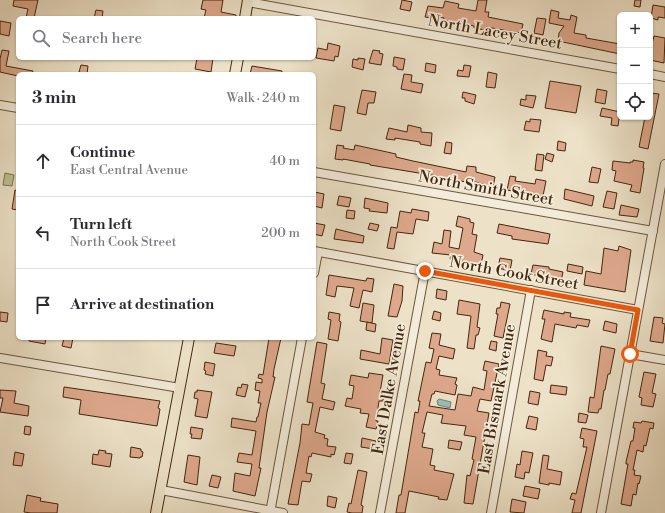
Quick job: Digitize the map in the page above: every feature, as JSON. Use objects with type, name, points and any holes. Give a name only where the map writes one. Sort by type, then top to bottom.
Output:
[{"type":"main road","points":[[245,16],[248,1]]},
{"type":"main road","points":[[235,72],[238,60]]},
{"type":"main road","points":[[157,513],[189,340]]},
{"type":"street","name":"North Lacey Street","points":[[248,1],[617,68]]},
{"type":"street","points":[[653,75],[665,77]]},
{"type":"street","points":[[0,105],[16,108]]},
{"type":"street","points":[[601,513],[665,164]]},
{"type":"street","name":"North Smith Street","points":[[316,172],[653,231]]},
{"type":"street","name":"North Cook Street","points":[[316,251],[638,310]]},
{"type":"street","name":"East Dalke Avenue","points":[[380,513],[425,271]]},
{"type":"street","name":"East Bismark Avenue","points":[[490,513],[531,290]]},
{"type":"street","points":[[270,512],[302,340]]},
{"type":"street","points":[[630,354],[665,360]]},
{"type":"street","points":[[0,358],[180,388]]},
{"type":"street","points":[[161,490],[270,512],[283,513]]},
{"type":"green space","points":[[5,173],[14,175],[12,186],[3,185]]},
{"type":"water","points":[[439,399],[451,402],[450,408],[438,405],[437,401]]},
{"type":"building","points":[[14,0],[38,0],[34,16],[26,16],[28,9],[13,6]]},
{"type":"building","points":[[203,0],[223,0],[221,12],[236,16],[204,16],[206,10],[201,9]]},
{"type":"building","points":[[402,0],[412,2],[410,11],[400,9]]},
{"type":"building","points":[[478,0],[487,0],[485,12],[489,12],[488,17],[523,24],[521,33],[486,27],[485,30],[474,28],[474,26],[444,20],[444,18],[433,16],[432,18],[425,17],[428,6],[443,8],[445,1],[459,4],[458,8],[476,11]]},
{"type":"building","points":[[635,0],[641,0],[640,7],[634,6]]},
{"type":"building","points":[[653,5],[665,7],[665,18],[658,17],[658,20],[653,19]]},
{"type":"building","points":[[96,10],[103,11],[102,16],[94,16]]},
{"type":"building","points":[[551,10],[559,12],[558,18],[570,20],[571,15],[577,17],[574,33],[586,35],[586,38],[617,43],[617,53],[558,41],[559,33],[564,26],[549,23]]},
{"type":"building","points":[[537,18],[546,19],[543,35],[534,33]]},
{"type":"building","points":[[0,21],[11,23],[9,36],[0,34]]},
{"type":"building","points":[[654,36],[665,38],[664,63],[653,61]]},
{"type":"building","points":[[328,43],[340,46],[338,57],[335,56],[334,61],[316,58],[318,48],[327,50]]},
{"type":"building","points":[[2,50],[9,51],[6,66],[33,72],[16,72],[16,76],[0,72]]},
{"type":"building","points":[[373,50],[380,51],[379,53],[383,54],[381,65],[369,63]]},
{"type":"building","points":[[394,57],[405,59],[403,70],[397,69],[397,67],[393,66]]},
{"type":"building","points":[[358,58],[365,59],[363,70],[352,67],[353,59],[358,60]]},
{"type":"building","points":[[197,60],[213,60],[211,72],[195,69]]},
{"type":"building","points":[[426,63],[436,65],[435,73],[425,71]]},
{"type":"building","points":[[81,65],[88,66],[87,72],[79,72]]},
{"type":"building","points":[[464,65],[471,66],[469,77],[457,76],[458,70],[463,71]]},
{"type":"building","points":[[252,66],[282,71],[282,72],[250,72]]},
{"type":"building","points":[[488,72],[497,74],[495,88],[486,87]]},
{"type":"building","points":[[404,74],[412,75],[411,82],[423,84],[421,93],[401,89]]},
{"type":"building","points":[[550,81],[581,86],[576,113],[545,108]]},
{"type":"building","points":[[597,89],[607,91],[605,104],[595,102]]},
{"type":"building","points":[[362,90],[376,92],[374,103],[368,103],[366,115],[357,113]]},
{"type":"building","points":[[463,92],[476,95],[474,104],[465,101],[465,98],[462,98]]},
{"type":"building","points":[[653,93],[659,94],[648,149],[639,147],[644,120],[653,120]]},
{"type":"building","points":[[526,95],[536,96],[533,108],[520,105],[521,99],[526,100]]},
{"type":"building","points":[[334,105],[345,107],[341,131],[330,129]]},
{"type":"building","points":[[602,108],[617,111],[617,120],[619,120],[618,126],[611,125],[612,118],[600,116]]},
{"type":"building","points":[[530,119],[541,120],[539,132],[524,130],[526,121],[530,122]]},
{"type":"building","points":[[408,125],[421,128],[421,132],[432,133],[431,146],[420,144],[420,142],[395,138],[395,140],[386,139],[389,128],[407,132]]},
{"type":"building","points":[[558,141],[566,143],[565,151],[557,150]]},
{"type":"building","points":[[446,142],[452,143],[451,154],[444,153]]},
{"type":"building","points":[[337,145],[354,150],[355,145],[396,154],[396,157],[466,172],[467,166],[476,167],[476,172],[495,177],[493,187],[472,181],[471,183],[456,181],[436,177],[437,176],[343,159],[335,159]]},
{"type":"building","points":[[547,153],[554,155],[552,162],[545,159]]},
{"type":"building","points":[[537,154],[544,155],[542,171],[535,170]]},
{"type":"building","points":[[633,160],[644,162],[640,193],[630,191],[632,185],[614,181],[616,171],[612,170],[613,161],[630,163],[633,162]]},
{"type":"building","points":[[592,167],[601,169],[598,183],[589,182]]},
{"type":"building","points":[[510,176],[516,177],[515,181],[535,184],[536,179],[546,181],[543,196],[507,190]]},
{"type":"building","points":[[565,189],[594,196],[592,206],[564,199]]},
{"type":"building","points":[[15,190],[16,210],[12,209]]},
{"type":"building","points":[[607,191],[617,193],[614,209],[603,207]]},
{"type":"building","points":[[316,192],[324,194],[322,208],[316,206]]},
{"type":"building","points":[[339,196],[351,198],[349,207],[337,205]]},
{"type":"building","points":[[365,198],[388,203],[387,213],[369,211],[370,209],[364,208]]},
{"type":"building","points":[[621,205],[639,209],[637,217],[619,215]]},
{"type":"building","points":[[412,209],[429,212],[428,221],[416,219],[413,234],[397,232],[394,249],[387,248],[391,227],[397,228],[400,211],[411,213]]},
{"type":"building","points":[[347,210],[355,211],[354,219],[346,218]]},
{"type":"building","points":[[458,216],[470,219],[470,222],[474,223],[472,234],[477,235],[474,252],[483,255],[481,265],[450,259],[451,255],[432,253],[434,242],[442,244],[444,230],[451,231],[449,247],[459,249],[463,228],[456,226]]},
{"type":"building","points":[[316,223],[325,225],[322,236],[316,234]]},
{"type":"building","points":[[370,223],[379,225],[377,231],[368,229]]},
{"type":"building","points":[[499,224],[550,234],[548,244],[512,239],[512,236],[497,233]]},
{"type":"building","points":[[336,229],[364,236],[363,243],[334,239]]},
{"type":"building","points":[[619,246],[631,250],[625,292],[584,285],[586,271],[601,274],[604,248],[618,251]]},
{"type":"building","points":[[500,258],[512,260],[510,271],[498,268]]},
{"type":"building","points":[[568,264],[583,267],[582,274],[567,271]]},
{"type":"building","points":[[533,265],[549,267],[549,269],[563,272],[561,281],[531,274]]},
{"type":"building","points":[[329,275],[366,281],[367,278],[374,279],[372,292],[363,290],[359,308],[350,306],[354,288],[337,286],[335,297],[326,295]]},
{"type":"building","points":[[394,284],[403,286],[402,301],[397,317],[388,316]]},
{"type":"building","points":[[437,289],[447,291],[446,300],[436,298]]},
{"type":"building","points":[[459,300],[480,304],[477,327],[480,328],[478,335],[476,335],[474,349],[467,348],[471,316],[457,314]]},
{"type":"building","points":[[501,302],[510,304],[503,338],[494,336],[498,314],[496,314],[497,308],[500,308]]},
{"type":"building","points":[[363,303],[374,305],[372,323],[360,321]]},
{"type":"building","points":[[544,310],[564,314],[564,312],[571,313],[570,317],[590,320],[588,327],[577,325],[576,328],[555,324],[552,342],[541,339],[545,319],[542,319]]},
{"type":"building","points":[[434,311],[441,313],[440,321],[432,319]]},
{"type":"building","points":[[0,312],[8,313],[7,322],[0,321]]},
{"type":"building","points":[[329,312],[340,314],[339,321],[341,322],[338,341],[328,339],[331,320],[328,319]]},
{"type":"building","points":[[654,317],[663,318],[662,323],[665,324],[663,343],[650,341]]},
{"type":"building","points":[[605,321],[617,324],[616,333],[603,330]]},
{"type":"building","points":[[367,322],[376,324],[375,332],[366,330]]},
{"type":"building","points":[[432,333],[441,334],[439,345],[455,349],[453,359],[439,356],[436,369],[440,370],[439,375],[457,378],[455,384],[457,385],[455,395],[435,391],[434,394],[432,394],[429,406],[455,410],[458,394],[471,396],[473,387],[484,390],[487,371],[483,370],[485,361],[499,364],[491,401],[480,399],[477,411],[489,413],[473,504],[464,503],[467,475],[470,476],[474,460],[472,459],[476,437],[464,435],[466,426],[441,423],[443,415],[427,412],[422,433],[425,433],[422,447],[433,449],[430,465],[435,466],[434,470],[454,474],[447,500],[409,491],[405,513],[396,513],[399,495],[401,495],[415,412],[418,413],[420,401],[418,401],[426,362],[431,363],[434,349],[429,348]]},
{"type":"building","points":[[382,338],[393,340],[389,364],[360,359],[361,350],[380,354]]},
{"type":"building","points":[[29,340],[46,340],[45,344]]},
{"type":"building","points":[[64,340],[73,340],[71,348],[62,346]]},
{"type":"building","points":[[269,340],[281,340],[274,369],[273,377],[275,377],[267,412],[259,468],[261,468],[255,496],[233,491],[235,473],[250,476],[252,464],[237,462],[239,453],[252,455],[256,431],[231,427],[232,418],[256,422],[261,403],[258,403],[260,391],[255,390],[256,382],[262,383],[262,379],[258,378],[259,374],[263,375]]},
{"type":"building","points":[[491,341],[497,342],[496,351],[489,349]]},
{"type":"building","points":[[317,342],[327,344],[321,383],[325,384],[322,399],[335,402],[333,410],[320,407],[315,432],[325,435],[324,438],[328,439],[327,446],[336,447],[334,455],[331,454],[331,457],[312,453],[311,457],[309,456],[306,473],[312,474],[310,482],[302,481],[298,505],[288,504],[300,443],[302,424],[309,425],[313,403],[307,402]]},
{"type":"building","points":[[216,343],[236,346],[234,356],[214,353]]},
{"type":"building","points":[[601,346],[615,349],[610,374],[608,374],[604,390],[601,409],[599,409],[598,413],[588,412],[590,397],[594,398]]},
{"type":"building","points":[[538,350],[547,352],[546,356],[553,357],[551,366],[546,365],[543,381],[534,379]]},
{"type":"building","points":[[205,362],[215,364],[213,376],[205,374]]},
{"type":"building","points":[[644,372],[656,374],[652,393],[656,394],[653,407],[641,405],[642,398],[639,397]]},
{"type":"building","points":[[369,373],[383,375],[380,392],[384,393],[383,401],[379,401],[376,429],[366,427],[369,414],[360,413],[361,409],[345,406],[347,398],[352,399],[354,386],[349,385],[351,375],[368,378]]},
{"type":"building","points":[[242,384],[248,385],[245,397],[236,395],[238,387],[241,388]]},
{"type":"building","points":[[551,385],[567,387],[566,395],[550,393]]},
{"type":"building","points":[[64,387],[160,401],[157,426],[79,414],[81,400],[63,397]]},
{"type":"building","points":[[0,390],[16,391],[14,403],[29,406],[28,416],[0,412],[3,398],[0,398]]},
{"type":"building","points":[[197,390],[212,392],[207,418],[195,416],[198,399],[194,398]]},
{"type":"building","points":[[530,391],[540,393],[538,405],[528,403]]},
{"type":"building","points":[[579,413],[588,415],[586,423],[578,422]]},
{"type":"building","points":[[529,416],[538,418],[536,430],[526,428]]},
{"type":"building","points":[[642,421],[654,423],[653,429],[650,428],[643,452],[637,450],[633,470],[635,470],[634,475],[641,476],[636,495],[633,494],[631,506],[621,504],[628,464],[626,464],[626,462],[631,441],[633,441],[635,428],[633,428],[634,422],[641,423]]},
{"type":"building","points":[[25,426],[31,427],[30,435],[24,434]]},
{"type":"building","points":[[191,427],[203,429],[201,439],[191,438]]},
{"type":"building","points":[[582,428],[597,431],[581,513],[572,513],[575,500],[570,499],[572,493],[576,494],[587,447],[583,447],[584,439],[580,438]]},
{"type":"building","points":[[362,438],[376,441],[374,449],[361,447]]},
{"type":"building","points":[[449,440],[462,442],[460,450],[448,448]]},
{"type":"building","points":[[131,447],[141,449],[143,452],[142,457],[130,457]]},
{"type":"building","points":[[99,450],[112,454],[110,467],[92,464],[93,454],[98,455]]},
{"type":"building","points":[[522,451],[533,453],[529,473],[525,472],[524,479],[515,477],[517,464],[520,465]]},
{"type":"building","points":[[15,452],[24,454],[22,466],[13,465]]},
{"type":"building","points":[[346,453],[353,454],[351,464],[344,463]]},
{"type":"building","points":[[188,455],[200,457],[197,485],[184,482]]},
{"type":"building","points":[[543,455],[549,456],[547,469],[562,472],[560,485],[539,483]]},
{"type":"building","points":[[358,470],[367,472],[361,505],[363,506],[362,513],[347,512],[349,503],[351,504]]},
{"type":"building","points":[[212,475],[221,477],[218,488],[209,486]]},
{"type":"building","points":[[525,486],[540,489],[538,499],[523,496]]},
{"type":"building","points":[[27,495],[41,498],[40,501],[58,504],[57,513],[24,512]]},
{"type":"building","points":[[328,496],[337,498],[335,508],[327,506]]},
{"type":"building","points":[[512,499],[526,502],[524,513],[510,512]]},
{"type":"route","points":[[425,271],[638,310],[630,354]]}]
